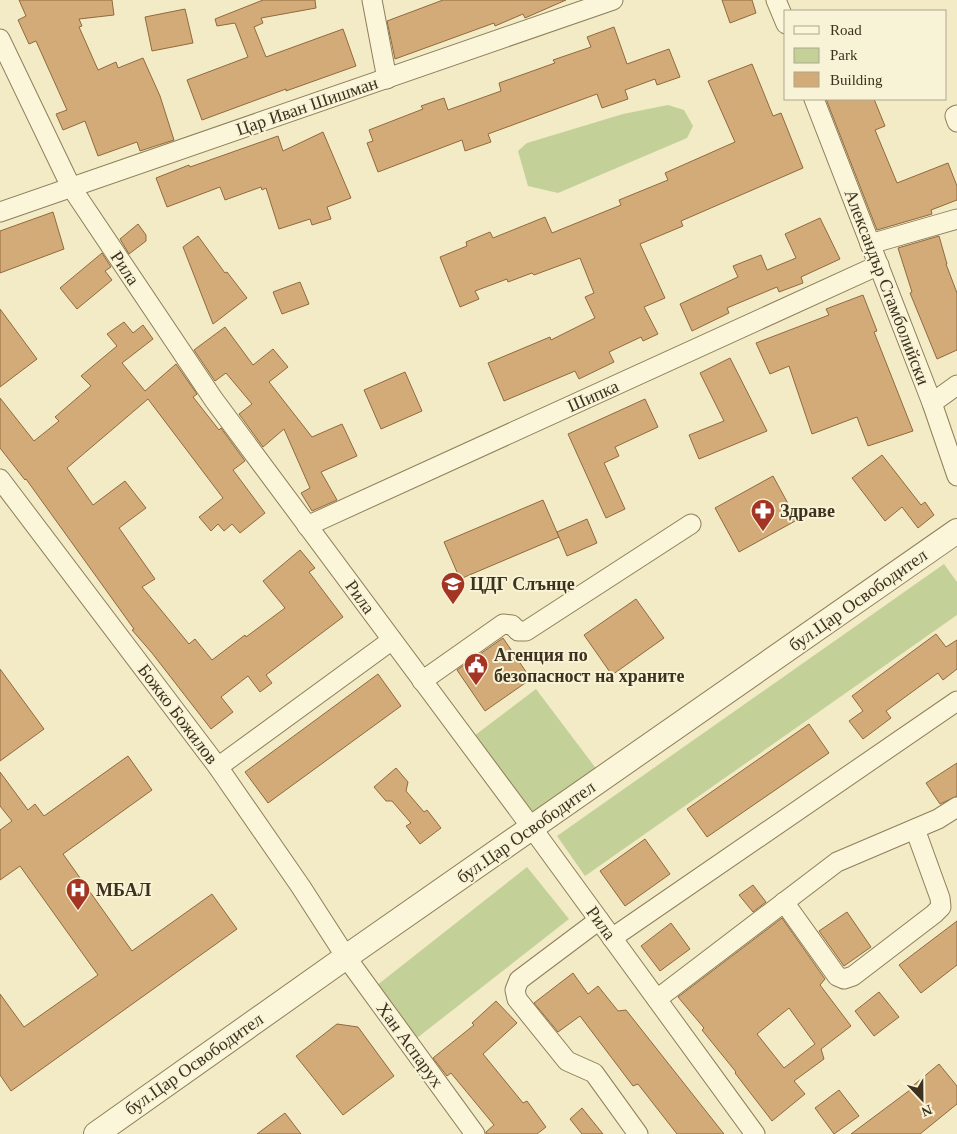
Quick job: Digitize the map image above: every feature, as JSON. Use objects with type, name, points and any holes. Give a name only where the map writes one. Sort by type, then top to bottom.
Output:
[{"type":"street","points":[[372,0],[387,79]]},
{"type":"street","name":"Цар Иван Шишман","points":[[0,212],[613,0]]},
{"type":"street","points":[[776,0],[784,19]]},
{"type":"street","name":"Рила","points":[[0,39],[71,187],[214,400],[532,828],[755,1134]]},
{"type":"street","name":"Александър Стамболийски","points":[[814,100],[932,403],[957,476]]},
{"type":"street","points":[[957,115],[955,116],[957,122]]},
{"type":"street","points":[[870,244],[957,219]]},
{"type":"street","name":"Шипка","points":[[307,526],[879,266]]},
{"type":"street","points":[[932,403],[957,385]]},
{"type":"street","name":"Божко Божилов","points":[[0,479],[218,767],[301,887],[346,957]]},
{"type":"street","points":[[422,681],[503,624],[512,625],[518,632],[526,631],[691,524]]},
{"type":"street","name":"бул.Цар Освободител","points":[[96,1134],[346,957],[957,531]]},
{"type":"street","points":[[218,767],[392,640]]},
{"type":"street","points":[[612,938],[957,701]]},
{"type":"street","points":[[657,999],[837,862],[938,819],[957,807]]},
{"type":"street","points":[[784,902],[837,976],[844,979],[853,976],[934,914],[941,906],[940,898],[915,829]]},
{"type":"street","points":[[599,920],[519,980],[515,990],[517,999],[567,1061],[594,1073],[638,1134]]},
{"type":"street","name":"Хан Аспарух","points":[[346,957],[475,1134]]},
{"type":"green space","points":[[668,105],[684,110],[693,126],[687,138],[558,193],[528,186],[518,151],[527,143],[623,114]]},
{"type":"green space","points":[[944,564],[957,582],[957,615],[585,876],[557,836]]},
{"type":"green space","points":[[536,689],[607,783],[545,829],[474,736]]},
{"type":"green space","points":[[527,867],[569,919],[417,1038],[376,986]]},
{"type":"building","points":[[19,0],[112,0],[114,15],[79,19],[82,26],[79,27],[98,70],[116,62],[118,68],[143,58],[160,96],[174,140],[140,151],[137,142],[98,156],[85,121],[63,130],[56,114],[67,110],[36,41],[29,44],[18,20],[26,16]]},
{"type":"building","points":[[263,0],[315,0],[316,8],[261,18],[263,23],[254,27],[266,57],[343,29],[356,66],[202,120],[187,80],[248,57],[235,23],[217,26],[215,19]]},
{"type":"building","points":[[443,0],[566,0],[525,18],[523,14],[495,26],[494,23],[395,59],[387,21]]},
{"type":"building","points":[[722,0],[752,0],[756,13],[730,23]]},
{"type":"building","points":[[185,9],[193,43],[152,51],[145,17]]},
{"type":"building","points":[[614,27],[627,64],[669,49],[680,77],[657,85],[655,79],[625,90],[628,99],[602,108],[597,94],[488,134],[491,142],[465,151],[462,140],[378,172],[367,143],[373,141],[369,130],[423,109],[421,106],[444,98],[448,110],[501,91],[499,83],[555,63],[553,60],[591,47],[587,37]]},
{"type":"building","points":[[752,64],[773,116],[781,113],[803,168],[681,221],[683,226],[640,244],[665,298],[644,307],[658,334],[643,341],[641,337],[609,352],[614,362],[579,379],[575,371],[504,401],[488,363],[550,337],[551,340],[595,318],[585,297],[594,293],[580,258],[534,275],[532,273],[508,282],[507,279],[475,291],[479,299],[460,307],[440,257],[467,246],[466,242],[490,232],[493,238],[545,217],[552,233],[621,205],[619,200],[668,180],[665,173],[735,142],[708,81]]},
{"type":"building","points":[[826,100],[874,100],[885,126],[875,130],[897,183],[948,163],[957,186],[957,200],[931,210],[932,214],[877,230]]},
{"type":"building","points":[[323,132],[351,198],[327,207],[331,219],[312,225],[310,219],[279,229],[266,188],[262,190],[261,187],[225,200],[220,187],[167,207],[156,178],[189,165],[190,167],[278,136],[283,151]]},
{"type":"building","points":[[53,212],[64,249],[0,273],[0,231]]},
{"type":"building","points":[[820,218],[840,259],[801,277],[803,283],[779,292],[777,287],[727,308],[729,313],[692,331],[680,304],[738,277],[733,266],[761,255],[767,270],[796,258],[785,234]]},
{"type":"building","points":[[138,224],[146,235],[146,241],[129,254],[120,239]]},
{"type":"building","points":[[198,236],[225,273],[227,272],[247,298],[213,324],[183,247]]},
{"type":"building","points":[[939,236],[946,264],[957,293],[957,350],[937,359],[910,293],[912,292],[898,248]]},
{"type":"building","points":[[102,253],[111,267],[105,271],[112,280],[77,309],[60,288]]},
{"type":"building","points":[[300,282],[309,304],[282,314],[273,292]]},
{"type":"building","points":[[863,295],[877,331],[874,332],[913,431],[868,446],[857,417],[812,434],[789,366],[770,374],[756,343],[829,315],[826,309]]},
{"type":"building","points":[[0,309],[37,359],[0,387]]},
{"type":"building","points":[[124,322],[133,333],[143,325],[153,339],[122,363],[145,391],[176,364],[197,394],[193,397],[219,430],[221,428],[245,461],[233,470],[265,513],[240,533],[232,524],[224,531],[218,524],[211,531],[199,517],[223,498],[148,399],[67,468],[93,505],[125,481],[146,508],[119,528],[155,579],[142,587],[189,644],[195,639],[212,660],[285,608],[263,581],[300,550],[315,568],[309,572],[343,617],[266,675],[272,683],[260,692],[248,676],[221,697],[233,712],[211,729],[132,630],[134,629],[26,479],[0,448],[0,398],[34,441],[59,421],[55,417],[91,386],[81,376],[117,346],[107,334]]},
{"type":"building","points":[[225,327],[253,365],[273,349],[288,367],[269,382],[312,437],[342,424],[357,456],[321,472],[337,500],[312,511],[301,493],[310,488],[284,429],[263,447],[239,414],[252,404],[226,373],[215,381],[194,350]]},
{"type":"building","points":[[730,358],[767,431],[699,459],[689,435],[724,421],[700,373]]},
{"type":"building","points":[[405,372],[422,411],[381,429],[364,390]]},
{"type":"building","points":[[645,399],[658,427],[615,447],[619,456],[604,463],[625,509],[606,518],[568,434]]},
{"type":"building","points":[[882,455],[921,505],[925,502],[934,515],[918,528],[902,507],[885,521],[852,478]]},
{"type":"building","points":[[773,476],[797,520],[739,552],[715,508]]},
{"type":"building","name":"ЦДГ Слънце","points":[[543,500],[559,537],[460,579],[444,542]]},
{"type":"building","points":[[587,519],[597,543],[567,556],[557,532]]},
{"type":"building","points":[[636,599],[664,638],[612,675],[584,635]]},
{"type":"building","points":[[936,634],[946,647],[957,640],[957,669],[943,680],[938,673],[886,711],[891,718],[863,739],[849,721],[863,711],[852,696]]},
{"type":"building","points":[[503,638],[531,679],[485,711],[457,670]]},
{"type":"building","points":[[0,669],[44,729],[0,761]]},
{"type":"building","points":[[378,674],[401,706],[268,803],[245,772]]},
{"type":"building","points":[[809,724],[829,753],[707,837],[687,809]]},
{"type":"building","name":"МБАЛ","points":[[128,756],[152,790],[63,854],[132,951],[212,894],[237,929],[11,1091],[0,1075],[0,994],[24,1027],[98,975],[20,866],[0,880],[0,830],[12,821],[0,806],[0,772],[28,810],[35,804],[44,816]]},
{"type":"building","points":[[957,763],[957,796],[940,804],[926,783]]},
{"type":"building","points":[[396,768],[408,782],[406,791],[424,812],[427,810],[441,828],[420,844],[406,826],[411,823],[392,801],[386,801],[374,787]]},
{"type":"building","points":[[645,839],[670,874],[625,906],[600,871]]},
{"type":"building","points":[[753,885],[766,902],[753,912],[739,895]]},
{"type":"building","points":[[847,912],[871,947],[844,966],[819,931]]},
{"type":"building","points":[[782,918],[825,979],[820,985],[851,1026],[821,1049],[824,1059],[794,1081],[805,1094],[772,1121],[702,1030],[704,1028],[678,997]],"holes":[[[789,1008],[815,1044],[784,1068],[757,1034]]]},
{"type":"building","points":[[957,921],[957,965],[921,993],[899,965]]},
{"type":"building","points":[[671,923],[690,949],[660,971],[641,946]]},
{"type":"building","points":[[573,973],[588,994],[598,986],[618,1011],[626,1010],[724,1134],[677,1134],[638,1084],[633,1086],[580,1016],[558,1032],[534,1003]]},
{"type":"building","points":[[879,992],[899,1017],[874,1036],[855,1011]]},
{"type":"building","points":[[496,1001],[517,1023],[483,1054],[523,1103],[527,1101],[546,1127],[537,1134],[486,1134],[494,1125],[451,1073],[447,1076],[433,1058],[474,1025],[472,1023]]},
{"type":"building","points":[[337,1024],[358,1027],[394,1076],[343,1115],[296,1056]]},
{"type":"building","points":[[939,1064],[957,1086],[957,1104],[920,1134],[851,1134],[910,1090]]},
{"type":"building","points":[[839,1090],[859,1116],[834,1134],[815,1108]]},
{"type":"building","points":[[582,1108],[603,1134],[582,1134],[570,1119]]},
{"type":"building","points":[[285,1113],[301,1134],[257,1134]]},
{"type":"place","name":"Здраве","points":[[763,532]]},
{"type":"place","name":"ЦДГ Слънце","points":[[453,605]]},
{"type":"place","name":"Агенция по безопасност на храните","points":[[476,686]]},
{"type":"place","name":"МБАЛ","points":[[78,911]]}]
